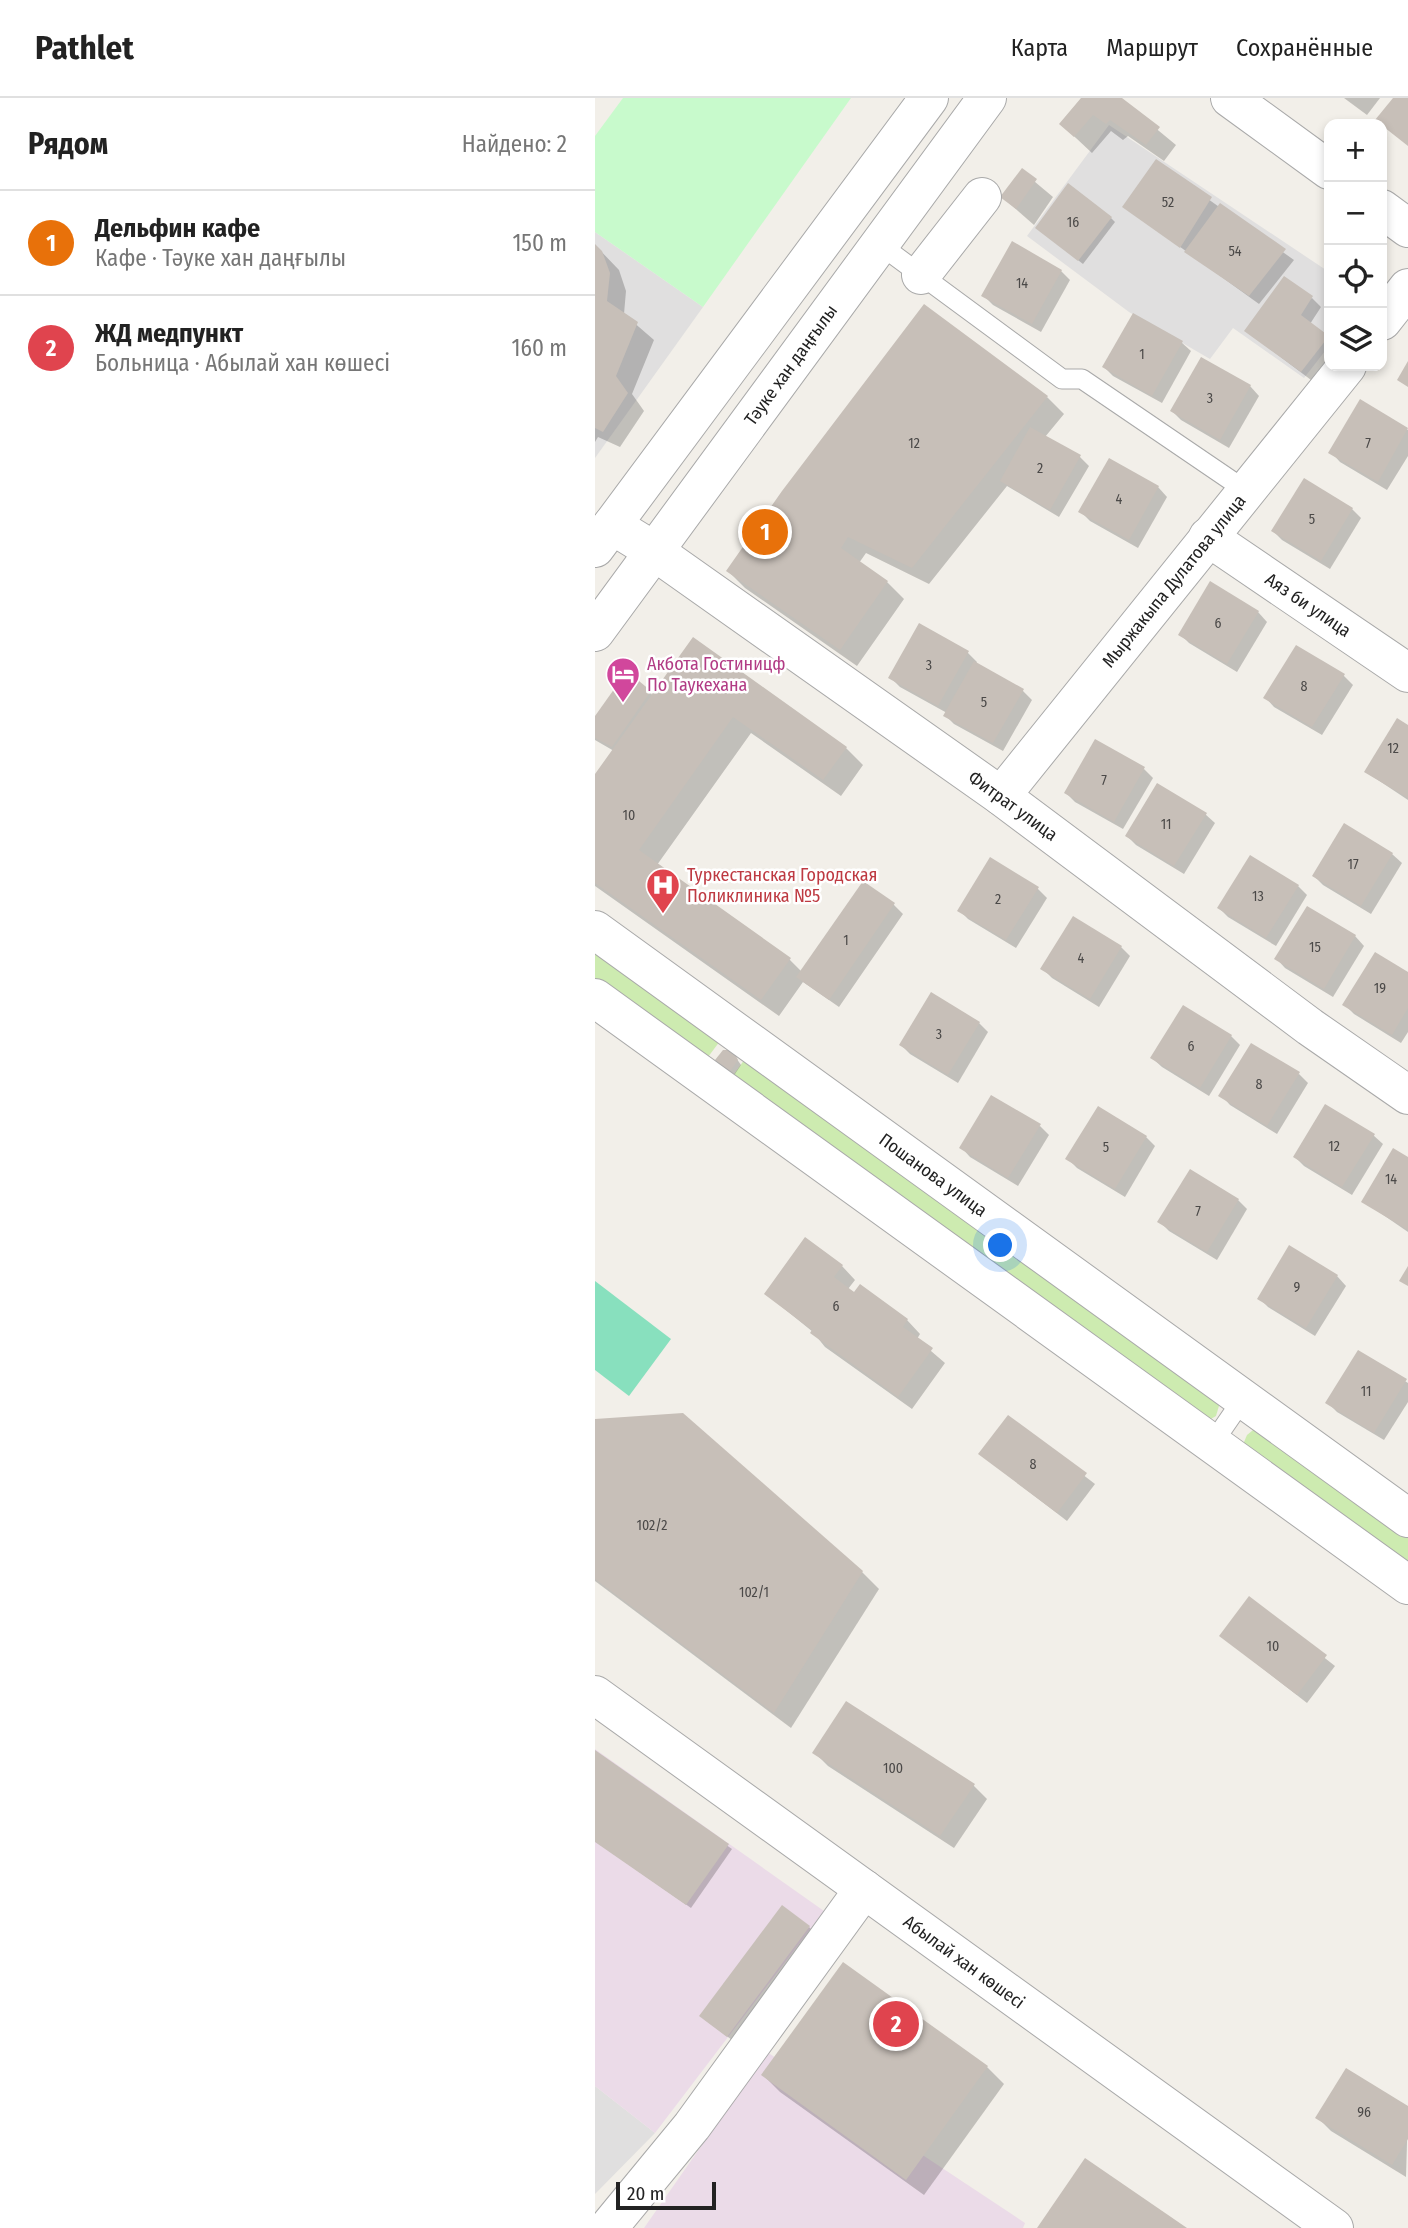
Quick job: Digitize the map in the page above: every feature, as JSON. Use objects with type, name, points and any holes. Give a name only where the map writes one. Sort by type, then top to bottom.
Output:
[{"type":"street","points":[[603,536],[929,98]]},
{"type":"street","name":"Тәуке хан даңғылы","points":[[595,632],[987,98]]},
{"type":"street","points":[[1230,98],[1324,166]]},
{"type":"street","points":[[921,275],[982,197]]},
{"type":"street","points":[[1387,213],[1408,228]]},
{"type":"street","points":[[1387,315],[1408,288]]},
{"type":"street","name":"Мыржакыпа Дулатова улица","points":[[1001,796],[1343,371]]},
{"type":"street","name":"Фитрат улица","points":[[603,536],[654,551],[1001,796],[1310,1027],[1408,1095]]},
{"type":"street","name":"Аяз би улица","points":[[1208,537],[1408,673]]},
{"type":"street","name":"Пошанова улица","points":[[595,930],[1408,1518]]},
{"type":"street","points":[[595,998],[1408,1585]]},
{"type":"street","name":"Абылай хан көшесі","points":[[595,1695],[1334,2228]]},
{"type":"street","points":[[608,2228],[692,2126],[864,1889]]},
{"type":"lane","points":[[879,244],[1062,379],[1082,379],[1248,492]]},
{"type":"lane","points":[[1212,1444],[1243,1399]]},
{"type":"shaded area","points":[[1109,125],[1324,269],[1324,352],[1304,378],[1233,328],[1210,359],[1129,312],[1027,236]]},
{"type":"shaded area","points":[[595,232],[703,307],[595,458]]},
{"type":"shaded area","points":[[595,1749],[824,1911],[655,2133],[595,2086]]},
{"type":"shaded area","points":[[767,2052],[1025,2223],[1023,2228],[644,2228]]},
{"type":"shaded area","points":[[595,2086],[655,2133],[595,2194]]},
{"type":"green space","points":[[623,98],[851,98],[703,307],[595,232],[595,136]]},
{"type":"green space","points":[[595,946],[723,1037],[705,1061],[595,982]]},
{"type":"green space","points":[[747,1056],[1221,1399],[1216,1416],[1204,1423],[730,1080]]},
{"type":"green space","points":[[595,1281],[671,1339],[629,1396],[595,1370]]},
{"type":"green space","points":[[1258,1426],[1408,1534],[1408,1570],[1241,1449],[1247,1435]]},
{"type":"building","points":[[1081,98],[1122,98],[1160,127],[1146,145],[1110,120],[1106,124],[1093,115],[1074,137],[1059,124]]},
{"type":"building","points":[[1393,98],[1408,98],[1408,146],[1387,129],[1387,119],[1376,119]]},
{"type":"building","points":[[1156,159],[1212,197],[1180,248],[1122,207]]},
{"type":"building","points":[[1022,168],[1037,179],[1016,209],[1000,197]]},
{"type":"building","points":[[1068,183],[1112,217],[1078,261],[1035,228]]},
{"type":"building","points":[[1220,203],[1286,249],[1249,296],[1184,252]]},
{"type":"building","points":[[1012,241],[1062,270],[1032,324],[981,296]]},
{"type":"building","points":[[595,244],[602,251],[610,273],[607,301],[638,322],[616,376],[628,393],[603,432],[595,428]]},
{"type":"building","points":[[1284,276],[1313,296],[1301,315],[1324,332],[1324,342],[1301,372],[1244,331]]},
{"type":"building","points":[[924,304],[1048,396],[912,568],[848,537],[841,548],[888,581],[840,650],[726,571],[782,491]]},
{"type":"building","points":[[1133,313],[1183,341],[1152,396],[1102,367]]},
{"type":"building","points":[[1201,357],[1251,385],[1220,440],[1170,411]]},
{"type":"building","points":[[1408,361],[1408,387],[1397,380]]},
{"type":"building","points":[[1360,399],[1408,428],[1378,482],[1328,453]]},
{"type":"building","points":[[1030,427],[1081,455],[1050,510],[1000,481]]},
{"type":"building","points":[[1109,458],[1159,486],[1129,540],[1078,512]]},
{"type":"building","points":[[1304,478],[1353,508],[1321,561],[1271,531]]},
{"type":"building","points":[[1210,581],[1259,611],[1227,664],[1178,635]]},
{"type":"building","points":[[919,623],[969,651],[938,706],[888,678]]},
{"type":"building","points":[[693,637],[847,747],[823,780],[733,717],[639,850],[791,958],[761,1000],[595,883],[595,774]]},
{"type":"building","points":[[1296,645],[1345,674],[1312,727],[1263,698]]},
{"type":"building","points":[[974,661],[1024,689],[993,743],[943,716]]},
{"type":"building","name":"Акбота Гостиницф По Таукехана","points":[[627,671],[651,691],[612,747],[595,738],[595,716]]},
{"type":"building","points":[[1397,718],[1408,725],[1408,798],[1364,772]]},
{"type":"building","points":[[1095,739],[1145,767],[1114,822],[1064,793]]},
{"type":"building","points":[[1157,783],[1207,813],[1174,866],[1125,836]]},
{"type":"building","points":[[1344,823],[1393,853],[1361,906],[1312,876]]},
{"type":"building","points":[[1250,855],[1299,885],[1266,938],[1217,908]]},
{"type":"building","points":[[990,857],[1039,887],[1006,940],[957,911]]},
{"type":"building","points":[[863,881],[895,903],[829,1000],[796,977]]},
{"type":"building","points":[[1307,906],[1356,935],[1324,989],[1274,959]]},
{"type":"building","points":[[1073,916],[1122,946],[1090,999],[1040,969]]},
{"type":"building","points":[[1375,952],[1408,972],[1408,1008],[1392,1035],[1342,1005]]},
{"type":"building","points":[[931,992],[980,1022],[948,1075],[899,1045]]},
{"type":"building","points":[[1183,1005],[1232,1035],[1200,1088],[1150,1058]]},
{"type":"building","points":[[1251,1043],[1300,1072],[1267,1126],[1218,1096]]},
{"type":"building","points":[[723,1050],[733,1050],[738,1060],[731,1070],[721,1071],[715,1060]]},
{"type":"building","points":[[991,1095],[1041,1124],[1008,1178],[959,1148]]},
{"type":"building","points":[[1325,1104],[1375,1134],[1342,1187],[1293,1157]]},
{"type":"building","points":[[1098,1106],[1147,1136],[1115,1189],[1065,1159]]},
{"type":"building","points":[[1393,1148],[1408,1157],[1408,1230],[1361,1202]]},
{"type":"building","points":[[1190,1169],[1239,1199],[1207,1252],[1157,1222]]},
{"type":"building","points":[[805,1237],[843,1265],[834,1277],[854,1292],[860,1284],[908,1319],[903,1327],[933,1348],[898,1397],[810,1333],[812,1330],[764,1294]]},
{"type":"building","points":[[1289,1245],[1338,1275],[1306,1328],[1257,1299]]},
{"type":"building","points":[[1408,1266],[1408,1286],[1399,1281]]},
{"type":"building","points":[[1358,1350],[1407,1379],[1374,1433],[1325,1403]]},
{"type":"building","points":[[683,1413],[863,1571],[774,1713],[595,1579],[595,1419]]},
{"type":"building","points":[[1008,1415],[1087,1473],[1057,1513],[978,1454]]},
{"type":"building","points":[[1249,1596],[1327,1655],[1297,1695],[1219,1636]]},
{"type":"building","points":[[846,1701],[975,1784],[940,1836],[812,1753]]},
{"type":"building","points":[[595,1750],[729,1844],[686,1905],[595,1842]]},
{"type":"building","points":[[782,1905],[810,1926],[727,2037],[699,2016]]},
{"type":"building","points":[[843,1962],[988,2066],[906,2180],[761,2075]]},
{"type":"building","points":[[1346,2068],[1408,2106],[1408,2139],[1392,2165],[1315,2118]]},
{"type":"building","points":[[1085,2158],[1187,2228],[1037,2228]]},
{"type":"place","name":"Дельфин кафе","points":[[765,532]]},
{"type":"place","name":"Акбота Гостиницф По Таукехана","points":[[623,704]]},
{"type":"place","name":"Туркестанская Городская Поликлиника №5","points":[[663,915]]},
{"type":"place","name":"ЖД медпункт","points":[[896,2024]]}]
